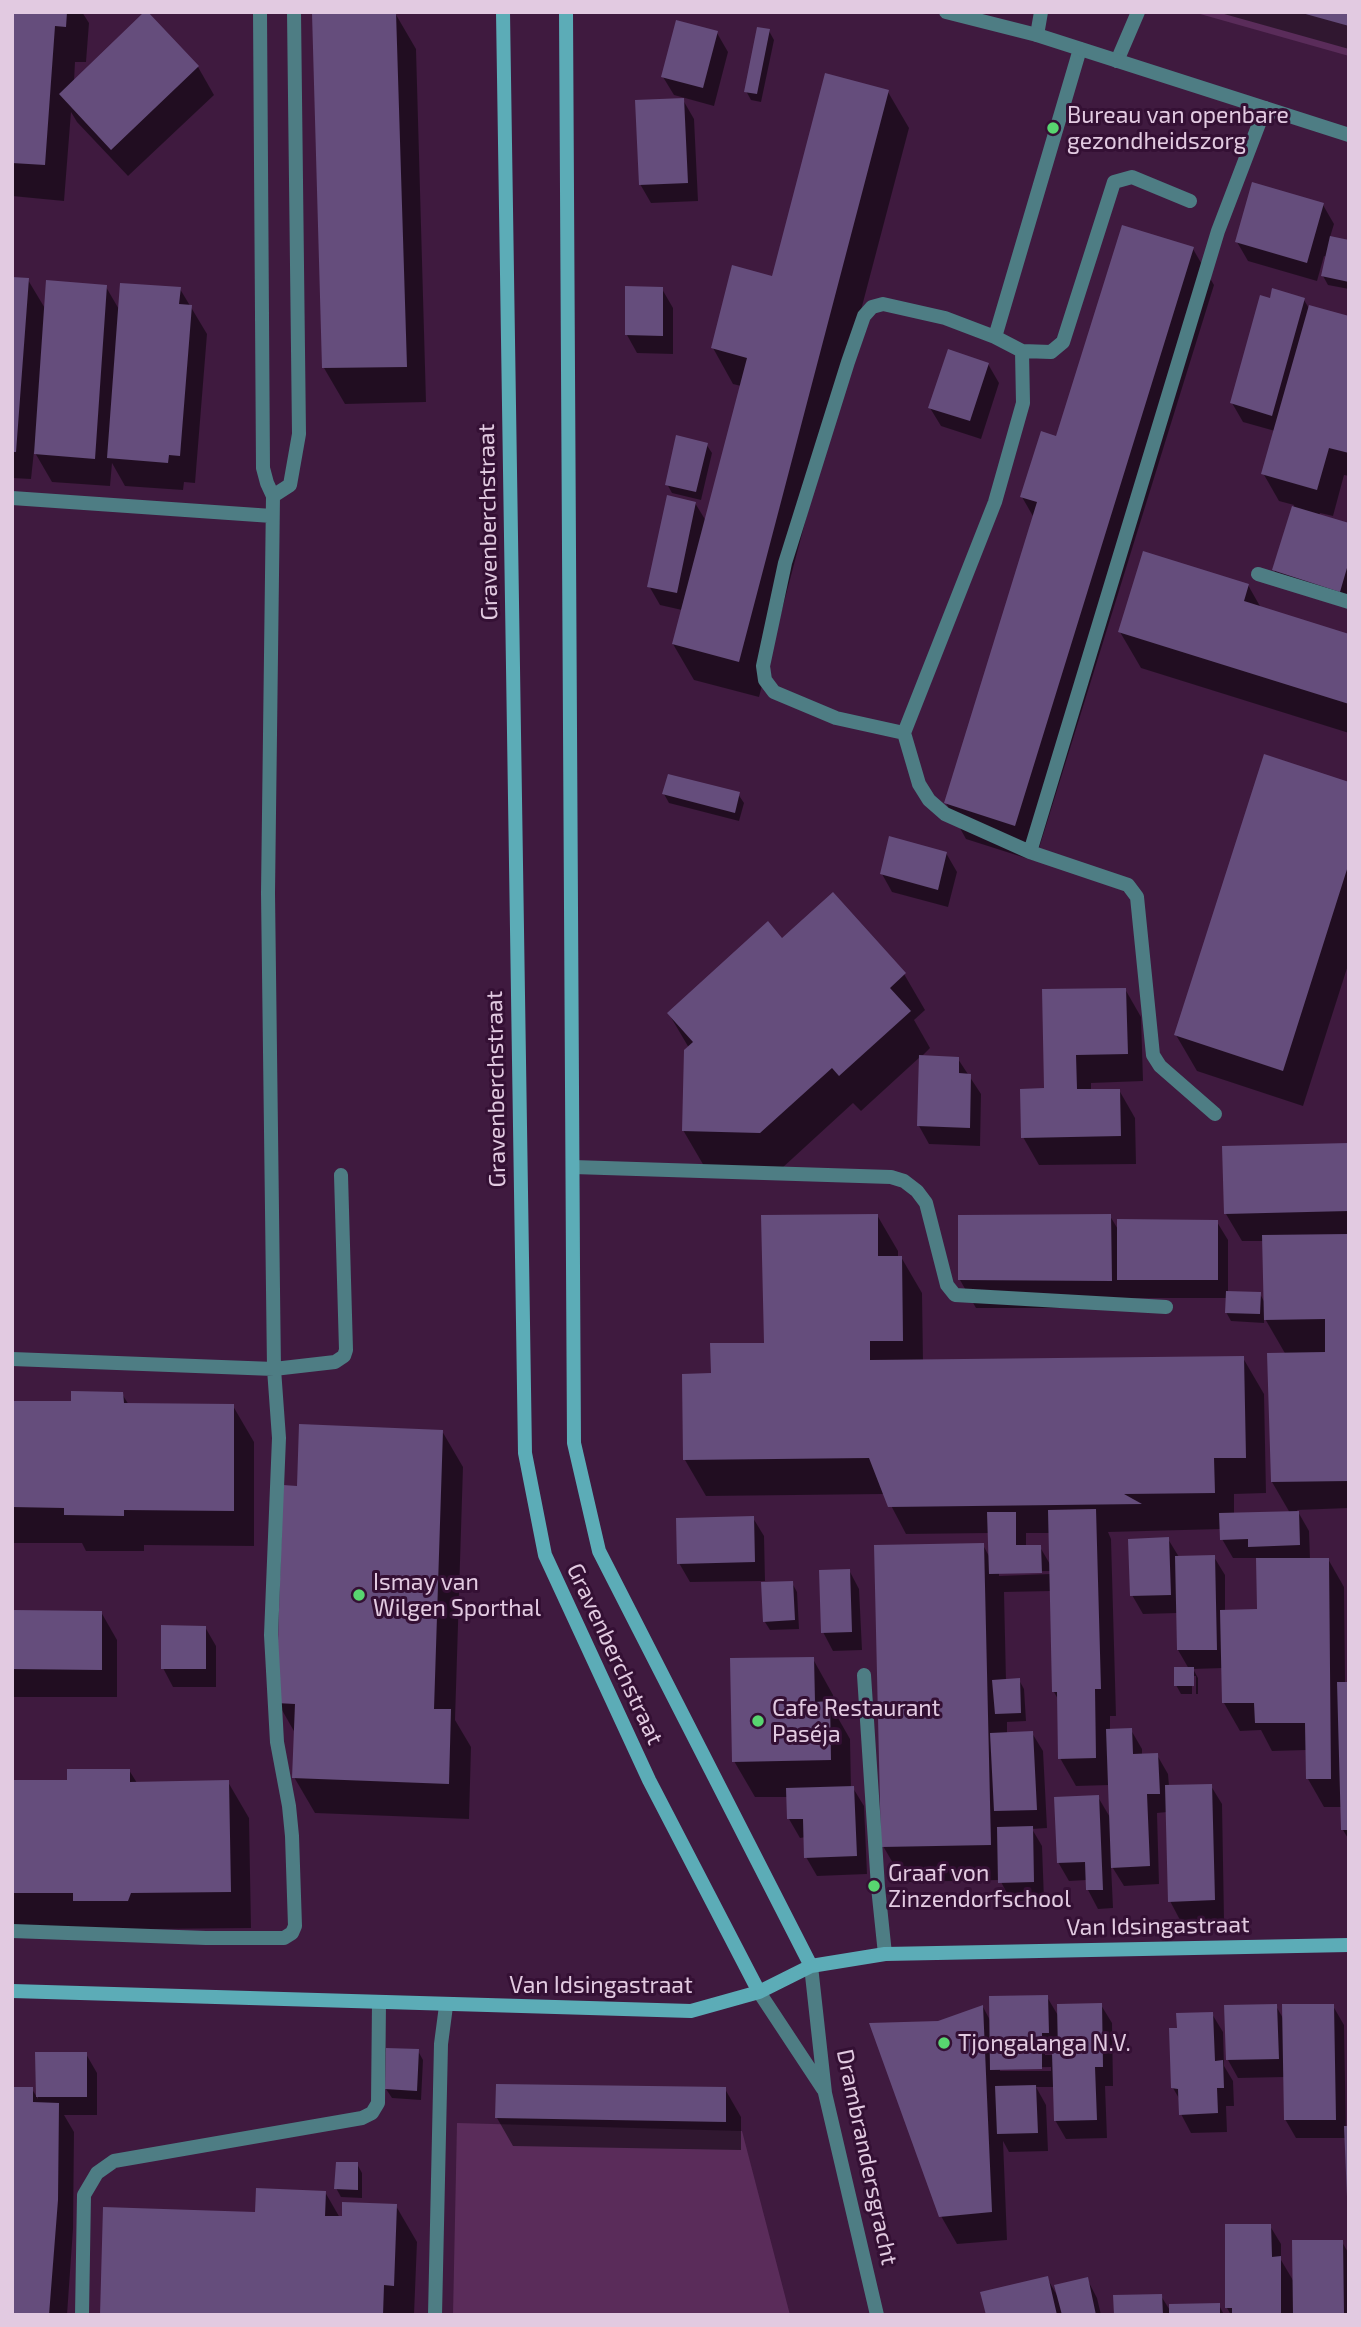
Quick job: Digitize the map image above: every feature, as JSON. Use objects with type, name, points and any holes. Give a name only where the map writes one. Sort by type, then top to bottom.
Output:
[{"type":"street","points":[[12,1931],[284,1938],[292,1933],[295,1926],[292,1836],[277,1742],[271,1635],[279,1438],[274,1369],[268,893],[273,496],[263,468],[260,12]]},
{"type":"street","points":[[273,496],[290,485],[299,434],[295,12]]},
{"type":"street","name":"Gravenberchstraat","points":[[503,12],[524,1453],[545,1555],[649,1780],[759,1992],[825,2093]]},
{"type":"street","name":"Gravenberchstraat","points":[[566,12],[574,1443],[599,1551],[811,1966]]},
{"type":"street","points":[[946,12],[1037,35],[1349,135]]},
{"type":"street","points":[[1037,35],[1041,12]]},
{"type":"street","points":[[1117,61],[1138,12]]},
{"type":"street","points":[[995,337],[1080,49]]},
{"type":"street","points":[[1030,852],[1218,231],[1265,108]]},
{"type":"street","points":[[904,733],[836,718],[774,692],[765,680],[763,666],[785,563],[864,316],[872,307],[883,304],[945,318],[995,337],[1022,351],[1051,352],[1063,342],[1114,182],[1132,177],[1189,201]]},
{"type":"street","points":[[1022,351],[1023,403],[995,502],[904,733],[919,784],[929,800],[945,814],[1030,852],[1128,885],[1136,897],[1153,1055],[1160,1066],[1215,1114]]},
{"type":"street","points":[[12,498],[272,516]]},
{"type":"street","points":[[1258,574],[1349,603]]},
{"type":"street","points":[[573,1167],[891,1177],[911,1186],[926,1203],[947,1285],[955,1295],[1166,1307]]},
{"type":"street","points":[[12,1359],[274,1369],[335,1362],[344,1356],[346,1350],[341,1175]]},
{"type":"street","points":[[864,1675],[885,1954]]},
{"type":"street","name":"Van Idsingastraat","points":[[12,1992],[691,2011],[759,1992],[811,1966],[885,1954],[1349,1945]]},
{"type":"street","name":"Drambrandersgracht","points":[[811,1966],[825,2093],[877,2315]]},
{"type":"street","points":[[82,2315],[84,2195],[97,2173],[114,2161],[362,2118],[372,2113],[378,2103],[379,2002]]},
{"type":"street","points":[[435,2315],[441,2044],[446,2006]]},
{"type":"shaded area","points":[[1193,12],[1349,12],[1349,56]]},
{"type":"shaded area","points":[[457,2123],[742,2131],[790,2315],[453,2315]]},
{"type":"building","points":[[12,12],[67,12],[66,27],[55,26],[45,165],[12,163]]},
{"type":"building","points":[[144,12],[148,12],[199,66],[111,150],[59,94]]},
{"type":"building","points":[[396,12],[407,367],[322,368],[312,13]]},
{"type":"building","points":[[1349,12],[1349,26],[1302,13]]},
{"type":"building","points":[[676,20],[718,31],[703,88],[661,77]]},
{"type":"building","points":[[757,27],[770,29],[757,94],[744,92]]},
{"type":"building","points":[[825,73],[889,90],[739,662],[672,644],[747,358],[711,348],[732,265],[772,276]]},
{"type":"building","points":[[684,98],[688,183],[639,185],[635,100]]},
{"type":"building","points":[[1252,182],[1324,203],[1307,263],[1235,242]]},
{"type":"building","points":[[1122,225],[1194,247],[1015,826],[944,803],[1037,502],[1020,497],[1041,431],[1056,436]]},
{"type":"building","points":[[1330,236],[1349,240],[1349,282],[1321,276]]},
{"type":"building","points":[[12,277],[29,278],[16,452],[12,452]]},
{"type":"building","points":[[46,280],[107,285],[95,459],[34,454]]},
{"type":"building","points":[[120,283],[181,287],[179,304],[192,305],[180,456],[169,455],[168,463],[107,458]]},
{"type":"building","points":[[625,286],[663,287],[663,336],[625,335]]},
{"type":"building","points":[[1272,288],[1305,298],[1272,416],[1230,403],[1260,295],[1270,298]]},
{"type":"building","points":[[1309,305],[1349,316],[1349,453],[1329,448],[1317,490],[1261,474]]},
{"type":"building","points":[[948,349],[989,363],[970,421],[928,408]]},
{"type":"building","points":[[676,435],[708,443],[696,492],[665,485]]},
{"type":"building","points":[[667,495],[696,502],[677,593],[647,587]]},
{"type":"building","points":[[1292,506],[1349,523],[1349,561],[1340,592],[1272,570]]},
{"type":"building","points":[[1143,551],[1249,584],[1244,601],[1349,634],[1349,704],[1118,632]]},
{"type":"building","points":[[1264,754],[1349,782],[1349,863],[1283,1071],[1174,1035]]},
{"type":"building","points":[[668,774],[740,792],[735,813],[662,794]]},
{"type":"building","points":[[889,836],[947,852],[938,890],[880,874]]},
{"type":"building","points":[[833,892],[906,973],[890,988],[911,1011],[839,1076],[832,1068],[760,1133],[682,1131],[684,1050],[693,1042],[667,1013],[768,921],[782,938]]},
{"type":"building","points":[[1126,988],[1128,1054],[1076,1055],[1077,1089],[1120,1089],[1121,1136],[1021,1138],[1020,1089],[1044,1088],[1042,989]]},
{"type":"building","points":[[919,1055],[959,1057],[959,1073],[971,1074],[970,1128],[917,1126]]},
{"type":"building","points":[[1349,1143],[1349,1211],[1224,1214],[1222,1146]]},
{"type":"building","points":[[878,1214],[878,1256],[902,1256],[903,1341],[870,1341],[870,1360],[1244,1356],[1246,1458],[1214,1458],[1215,1493],[1124,1494],[1142,1504],[888,1507],[869,1458],[683,1460],[682,1374],[711,1373],[710,1343],[764,1343],[761,1215]]},
{"type":"building","points":[[1111,1214],[1112,1281],[958,1280],[958,1215]]},
{"type":"building","points":[[1117,1219],[1218,1220],[1218,1280],[1117,1280]]},
{"type":"building","points":[[1349,1234],[1349,1481],[1271,1482],[1267,1353],[1325,1352],[1325,1319],[1264,1320],[1262,1235]]},
{"type":"building","points":[[1226,1291],[1261,1292],[1260,1314],[1225,1313]]},
{"type":"building","points":[[71,1391],[123,1392],[124,1403],[234,1404],[234,1511],[124,1510],[124,1516],[64,1515],[64,1508],[12,1507],[12,1401],[71,1401]]},
{"type":"building","name":"Ismay van Wilgen Sporthal","points":[[299,1424],[443,1430],[434,1709],[451,1709],[449,1784],[292,1778],[295,1704],[276,1703],[283,1485],[297,1486]]},
{"type":"building","points":[[1096,1509],[1101,1689],[1095,1689],[1096,1758],[1058,1759],[1057,1692],[1052,1692],[1048,1510]]},
{"type":"building","points":[[1299,1511],[1300,1545],[1248,1547],[1248,1539],[1220,1540],[1219,1513]]},
{"type":"building","points":[[987,1512],[1016,1512],[1016,1545],[1041,1545],[1042,1573],[989,1574]]},
{"type":"building","points":[[754,1516],[755,1562],[677,1564],[676,1518]]},
{"type":"building","points":[[1169,1537],[1171,1595],[1130,1596],[1128,1539]]},
{"type":"building","points":[[984,1543],[991,1845],[881,1847],[874,1545]]},
{"type":"building","points":[[1215,1555],[1217,1650],[1177,1650],[1175,1556]]},
{"type":"building","points":[[1256,1558],[1329,1558],[1331,1779],[1306,1779],[1305,1723],[1255,1723],[1254,1703],[1222,1703],[1220,1610],[1257,1609]]},
{"type":"building","points":[[850,1569],[852,1632],[821,1633],[819,1570]]},
{"type":"building","points":[[793,1581],[795,1620],[763,1622],[761,1582]]},
{"type":"building","points":[[12,1610],[102,1611],[102,1670],[12,1669]]},
{"type":"building","points":[[161,1625],[206,1626],[206,1669],[161,1669]]},
{"type":"building","points":[[814,1657],[815,1702],[830,1701],[831,1760],[732,1762],[730,1658]]},
{"type":"building","points":[[1174,1667],[1194,1667],[1194,1686],[1174,1686]]},
{"type":"building","points":[[1020,1678],[1021,1713],[995,1714],[992,1680]]},
{"type":"building","points":[[1337,1682],[1349,1682],[1349,1830],[1341,1830]]},
{"type":"building","points":[[1132,1728],[1133,1754],[1158,1753],[1160,1794],[1147,1794],[1150,1866],[1111,1868],[1106,1729]]},
{"type":"building","points":[[1033,1731],[1037,1810],[994,1811],[990,1733]]},
{"type":"building","points":[[67,1769],[130,1769],[130,1782],[229,1780],[231,1892],[131,1893],[128,1901],[73,1901],[73,1893],[12,1893],[12,1780],[67,1780]]},
{"type":"building","points":[[1212,1784],[1215,1900],[1168,1902],[1165,1785]]},
{"type":"building","points":[[854,1786],[857,1856],[804,1858],[803,1819],[787,1819],[786,1788]]},
{"type":"building","points":[[1099,1795],[1103,1890],[1086,1890],[1085,1862],[1057,1863],[1054,1797]]},
{"type":"building","points":[[1033,1826],[1034,1882],[998,1883],[997,1827]]},
{"type":"building","points":[[1048,1995],[1049,2033],[1042,2033],[1042,2069],[990,2070],[989,1996]]},
{"type":"building","points":[[1102,2003],[1103,2067],[1095,2067],[1097,2120],[1054,2121],[1052,2053],[1058,2053],[1057,2004]]},
{"type":"building","points":[[1277,2004],[1279,2059],[1226,2060],[1224,2005]]},
{"type":"building","points":[[1282,2004],[1334,2004],[1336,2120],[1284,2120]]},
{"type":"building","points":[[983,2005],[992,2212],[939,2217],[869,2023],[938,2021]]},
{"type":"building","points":[[1213,2012],[1215,2061],[1223,2060],[1224,2088],[1217,2088],[1218,2113],[1179,2115],[1178,2089],[1171,2088],[1169,2028],[1177,2028],[1176,2013]]},
{"type":"building","points":[[386,2048],[419,2049],[417,2091],[385,2089]]},
{"type":"building","points":[[35,2052],[87,2052],[87,2097],[36,2097]]},
{"type":"building","points":[[496,2084],[726,2087],[726,2122],[495,2118]]},
{"type":"building","points":[[1036,2085],[1038,2133],[997,2134],[995,2086]]},
{"type":"building","points":[[12,2087],[33,2087],[33,2102],[59,2103],[58,2200],[49,2315],[12,2315]]},
{"type":"building","points":[[1344,2126],[1349,2126],[1349,2197],[1347,2197]]},
{"type":"building","points":[[336,2162],[358,2162],[358,2190],[334,2189]]},
{"type":"building","points":[[256,2188],[326,2191],[325,2216],[342,2216],[342,2202],[397,2204],[394,2286],[384,2285],[383,2315],[100,2315],[103,2207],[255,2212]]},
{"type":"building","points":[[1225,2224],[1271,2224],[1272,2257],[1281,2256],[1281,2315],[1232,2315],[1232,2308],[1225,2308]]},
{"type":"building","points":[[1292,2240],[1343,2240],[1344,2315],[1293,2315]]},
{"type":"building","points":[[1048,2276],[1057,2315],[986,2315],[980,2292]]},
{"type":"building","points":[[1088,2277],[1096,2315],[1062,2315],[1054,2285]]},
{"type":"building","points":[[1162,2294],[1163,2315],[1114,2315],[1113,2295]]},
{"type":"building","points":[[1220,2303],[1220,2315],[1169,2315],[1169,2304]]},
{"type":"place","name":"Bureau van openbare gezondheidszorg","points":[[1053,128]]},
{"type":"place","name":"Ismay van Wilgen Sporthal","points":[[359,1595]]},
{"type":"place","name":"Cafe Restaurant Paséja","points":[[758,1721]]},
{"type":"place","name":"Graaf von Zinzendorfschool","points":[[874,1886]]},
{"type":"place","name":"Tjongalanga N.V.","points":[[944,2043]]}]
